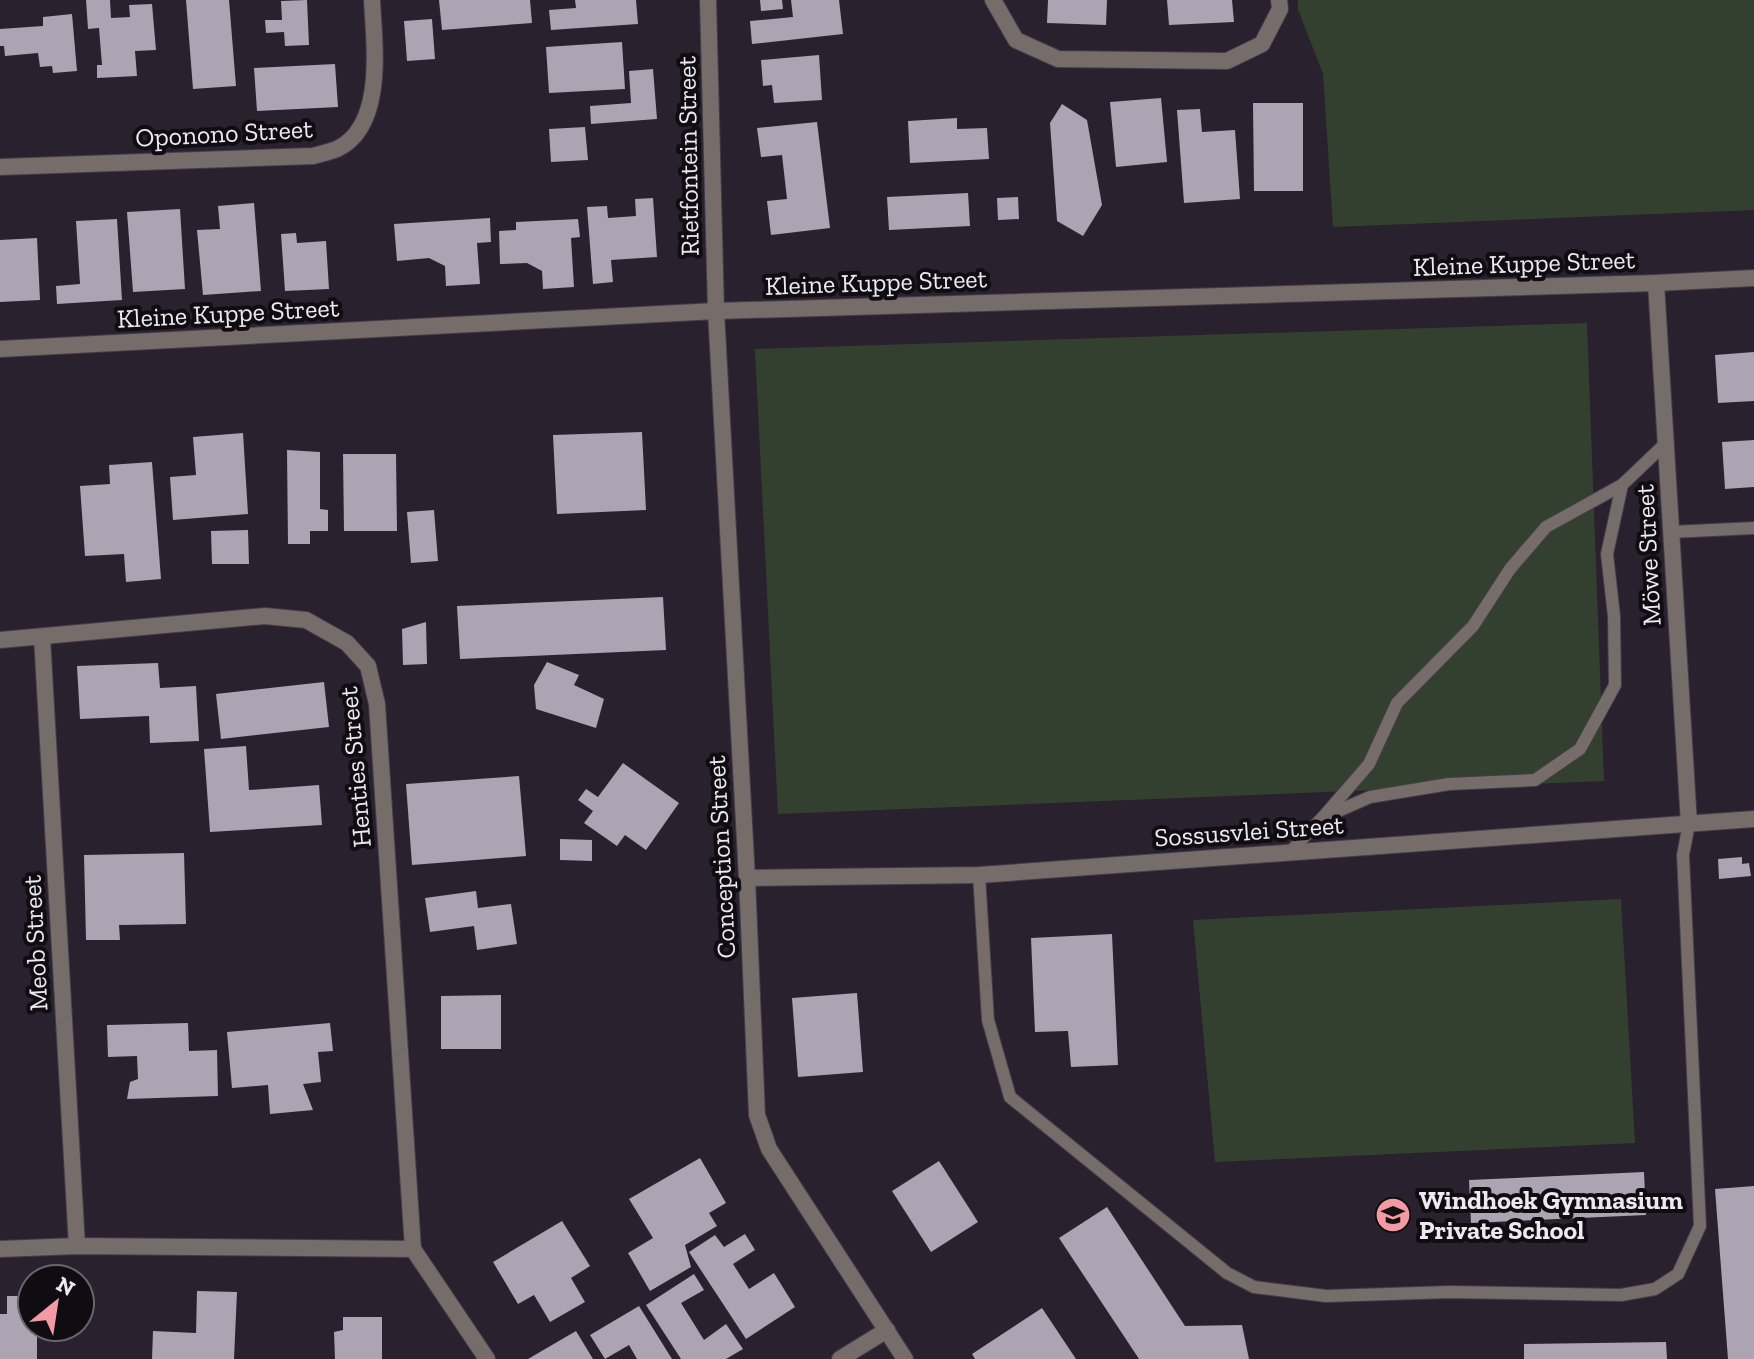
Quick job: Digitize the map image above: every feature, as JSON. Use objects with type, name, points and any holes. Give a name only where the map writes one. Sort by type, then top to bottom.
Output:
[{"type":"street","name":"Oponono Street","points":[[0,167],[313,156],[339,148],[356,132],[370,107],[375,69],[372,0]]},
{"type":"street","name":"Rietfontein Street","points":[[708,0],[716,311]]},
{"type":"street","points":[[993,0],[1016,40],[1058,59],[1227,61],[1262,44],[1280,9],[1279,0]]},
{"type":"street","name":"Kleine Kuppe Street","points":[[0,349],[716,311],[1754,278]]},
{"type":"street","name":"Möwe Street","points":[[1656,283],[1689,824]]},
{"type":"street","name":"Conception Street","points":[[716,311],[757,1115],[769,1149],[905,1359]]},
{"type":"street","name":"Henties Street","points":[[0,640],[265,616],[306,620],[347,643],[368,666],[377,704],[413,1249]]},
{"type":"street","name":"Meob Street","points":[[42,637],[77,1246]]},
{"type":"street","name":"Sossusvlei Street","points":[[747,878],[979,875],[1754,819]]},
{"type":"street","points":[[0,1249],[77,1246],[413,1249],[487,1359]]},
{"type":"street","points":[[840,1359],[887,1330]]},
{"type":"lane","points":[[1290,852],[1369,764],[1397,703],[1473,626],[1510,569],[1546,527],[1622,485],[1666,443]]},
{"type":"lane","points":[[1322,818],[1370,797],[1449,784],[1535,780],[1580,749],[1615,685],[1614,616],[1607,554],[1622,485]]},
{"type":"lane","points":[[1671,532],[1754,528]]},
{"type":"lane","points":[[979,875],[988,1020],[1010,1097],[1227,1273],[1254,1287],[1326,1296],[1450,1292],[1621,1295],[1655,1289],[1678,1274],[1700,1226],[1683,855],[1689,824]]},
{"type":"green space","points":[[1298,0],[1754,0],[1754,210],[1333,227],[1323,74],[1298,9]]},
{"type":"green space","points":[[1587,323],[1604,781],[778,814],[755,349]]},
{"type":"green space","points":[[1621,899],[1635,1143],[1215,1162],[1193,920]]},
{"type":"building","points":[[86,0],[110,0],[111,18],[130,17],[129,5],[152,4],[156,50],[135,51],[137,76],[97,78],[97,65],[102,65],[99,28],[88,29]]},
{"type":"building","points":[[186,0],[229,0],[236,86],[193,89]]},
{"type":"building","points":[[307,0],[309,45],[285,46],[284,32],[266,33],[265,20],[282,20],[281,1]]},
{"type":"building","points":[[439,0],[530,0],[532,23],[442,30]]},
{"type":"building","points":[[575,0],[636,0],[638,24],[551,30],[549,10],[576,8]]},
{"type":"building","points":[[760,0],[782,0],[783,9],[761,11]]},
{"type":"building","points":[[791,0],[839,0],[843,34],[752,44],[750,21],[793,17]]},
{"type":"building","points":[[1048,0],[1107,0],[1106,25],[1047,23]]},
{"type":"building","points":[[1167,0],[1232,0],[1234,22],[1169,25]]},
{"type":"building","points":[[72,14],[77,71],[53,73],[52,66],[40,67],[38,53],[5,56],[4,46],[0,46],[0,29],[43,26],[43,17]]},
{"type":"building","points":[[432,19],[435,59],[407,61],[404,21]]},
{"type":"building","points":[[622,42],[625,89],[549,93],[546,47]]},
{"type":"building","points":[[819,55],[822,100],[774,103],[772,85],[763,86],[761,60]]},
{"type":"building","points":[[335,64],[338,107],[257,111],[254,68]]},
{"type":"building","points":[[653,69],[657,119],[591,124],[590,106],[631,103],[629,71]]},
{"type":"building","points":[[1161,98],[1167,162],[1116,167],[1110,102]]},
{"type":"building","points":[[1253,103],[1303,103],[1303,191],[1254,191]]},
{"type":"building","points":[[1062,104],[1087,120],[1102,205],[1083,236],[1057,221],[1050,123]]},
{"type":"building","points":[[1200,109],[1202,132],[1235,130],[1240,199],[1184,203],[1177,110]]},
{"type":"building","points":[[957,118],[957,129],[987,128],[989,159],[910,163],[908,121]]},
{"type":"building","points":[[817,122],[830,228],[771,235],[767,201],[787,199],[782,155],[761,157],[757,128]]},
{"type":"building","points":[[585,127],[588,160],[551,162],[549,129]]},
{"type":"building","points":[[968,193],[970,226],[889,230],[887,197]]},
{"type":"building","points":[[1018,197],[1019,219],[998,220],[997,198]]},
{"type":"building","points":[[653,198],[657,257],[611,260],[613,282],[593,284],[587,207],[607,206],[608,218],[636,216],[635,199]]},
{"type":"building","points":[[254,203],[261,291],[203,295],[197,230],[220,229],[218,206]]},
{"type":"building","points":[[180,209],[185,289],[133,292],[127,212]]},
{"type":"building","points":[[490,218],[491,242],[477,243],[480,284],[446,286],[445,266],[429,258],[397,261],[394,224]]},
{"type":"building","points":[[117,219],[122,300],[57,304],[56,286],[80,284],[76,221]]},
{"type":"building","points":[[578,219],[580,237],[571,238],[574,287],[543,289],[542,271],[527,263],[500,264],[499,231],[516,230],[516,222]]},
{"type":"building","points":[[296,233],[297,243],[326,241],[329,289],[285,291],[281,234]]},
{"type":"building","points":[[37,238],[40,300],[0,302],[0,240]]},
{"type":"building","points":[[1754,352],[1754,401],[1718,403],[1715,355]]},
{"type":"building","points":[[642,432],[646,510],[557,514],[553,435]]},
{"type":"building","points":[[243,433],[248,514],[173,520],[170,477],[196,475],[193,437]]},
{"type":"building","points":[[1754,440],[1754,487],[1725,489],[1722,442]]},
{"type":"building","points":[[287,450],[320,452],[320,509],[328,510],[328,531],[310,531],[310,544],[288,544]]},
{"type":"building","points":[[343,454],[396,454],[397,531],[344,531]]},
{"type":"building","points":[[152,462],[161,579],[126,582],[124,554],[85,556],[80,486],[110,484],[109,465]]},
{"type":"building","points":[[434,510],[438,561],[411,563],[407,512]]},
{"type":"building","points":[[248,530],[249,564],[212,564],[211,531]]},
{"type":"building","points":[[663,597],[666,650],[460,659],[457,606]]},
{"type":"building","points":[[426,622],[427,664],[403,665],[402,629]]},
{"type":"building","points":[[547,662],[579,675],[574,685],[604,699],[596,728],[536,709],[534,685]]},
{"type":"building","points":[[158,663],[160,688],[196,686],[199,741],[150,743],[149,716],[80,719],[77,666]]},
{"type":"building","points":[[324,682],[329,727],[221,739],[216,694]]},
{"type":"building","points":[[246,746],[249,790],[319,785],[322,825],[210,832],[204,749]]},
{"type":"building","points":[[623,763],[679,803],[646,850],[625,835],[617,846],[584,823],[593,811],[578,800],[586,789],[598,797]]},
{"type":"building","points":[[519,776],[526,856],[412,865],[406,784]]},
{"type":"building","points":[[560,839],[592,840],[592,861],[560,860]]},
{"type":"building","points":[[184,853],[186,924],[119,925],[120,940],[86,940],[84,855]]},
{"type":"building","points":[[1742,857],[1742,864],[1749,863],[1751,876],[1719,879],[1718,859]]},
{"type":"building","points":[[476,891],[478,908],[511,904],[517,944],[477,950],[474,926],[430,932],[425,898]]},
{"type":"building","points":[[1112,934],[1118,1065],[1071,1067],[1068,1031],[1035,1032],[1031,938]]},
{"type":"building","points":[[857,993],[863,1072],[798,1077],[792,998]]},
{"type":"building","points":[[501,995],[501,1049],[441,1049],[441,996]]},
{"type":"building","points":[[188,1023],[189,1051],[217,1050],[218,1096],[127,1099],[130,1082],[138,1079],[137,1056],[108,1057],[107,1025]]},
{"type":"building","points":[[330,1023],[333,1051],[318,1052],[321,1082],[303,1084],[313,1110],[270,1114],[268,1085],[232,1088],[227,1032]]},
{"type":"building","points":[[700,1158],[726,1203],[709,1213],[717,1226],[685,1245],[691,1267],[650,1291],[628,1253],[653,1238],[629,1199]]},
{"type":"building","points":[[939,1161],[978,1222],[931,1252],[892,1191]]},
{"type":"building","points":[[1644,1172],[1646,1215],[1471,1223],[1469,1180]]},
{"type":"building","points":[[1754,1186],[1754,1359],[1728,1359],[1715,1189]]},
{"type":"building","points":[[1107,1207],[1185,1326],[1242,1325],[1249,1359],[1139,1359],[1059,1238]]},
{"type":"building","points":[[562,1221],[590,1266],[571,1278],[585,1302],[550,1322],[534,1295],[518,1304],[493,1262]]},
{"type":"building","points":[[745,1234],[755,1250],[733,1264],[749,1289],[774,1273],[795,1307],[746,1339],[689,1252],[715,1235],[724,1247]]},
{"type":"building","points":[[694,1274],[704,1290],[681,1303],[704,1340],[726,1324],[743,1349],[726,1359],[681,1359],[646,1305]]},
{"type":"building","points":[[197,1291],[237,1292],[234,1359],[152,1359],[153,1331],[196,1333]]},
{"type":"building","points":[[7,1296],[16,1296],[16,1343],[37,1343],[37,1359],[0,1359],[0,1314],[7,1314]]},
{"type":"building","points":[[639,1306],[672,1359],[637,1359],[629,1345],[605,1359],[590,1335]]},
{"type":"building","points":[[1042,1308],[1076,1359],[975,1359],[972,1354]]},
{"type":"building","points":[[343,1317],[382,1317],[382,1359],[335,1359],[334,1332],[343,1330]]},
{"type":"building","points":[[576,1331],[593,1359],[528,1359]]},
{"type":"building","points":[[1666,1342],[1667,1359],[1524,1359],[1524,1344]]},
{"type":"place","name":"Windhoek Gymnasium Private School","points":[[1393,1215]]}]
